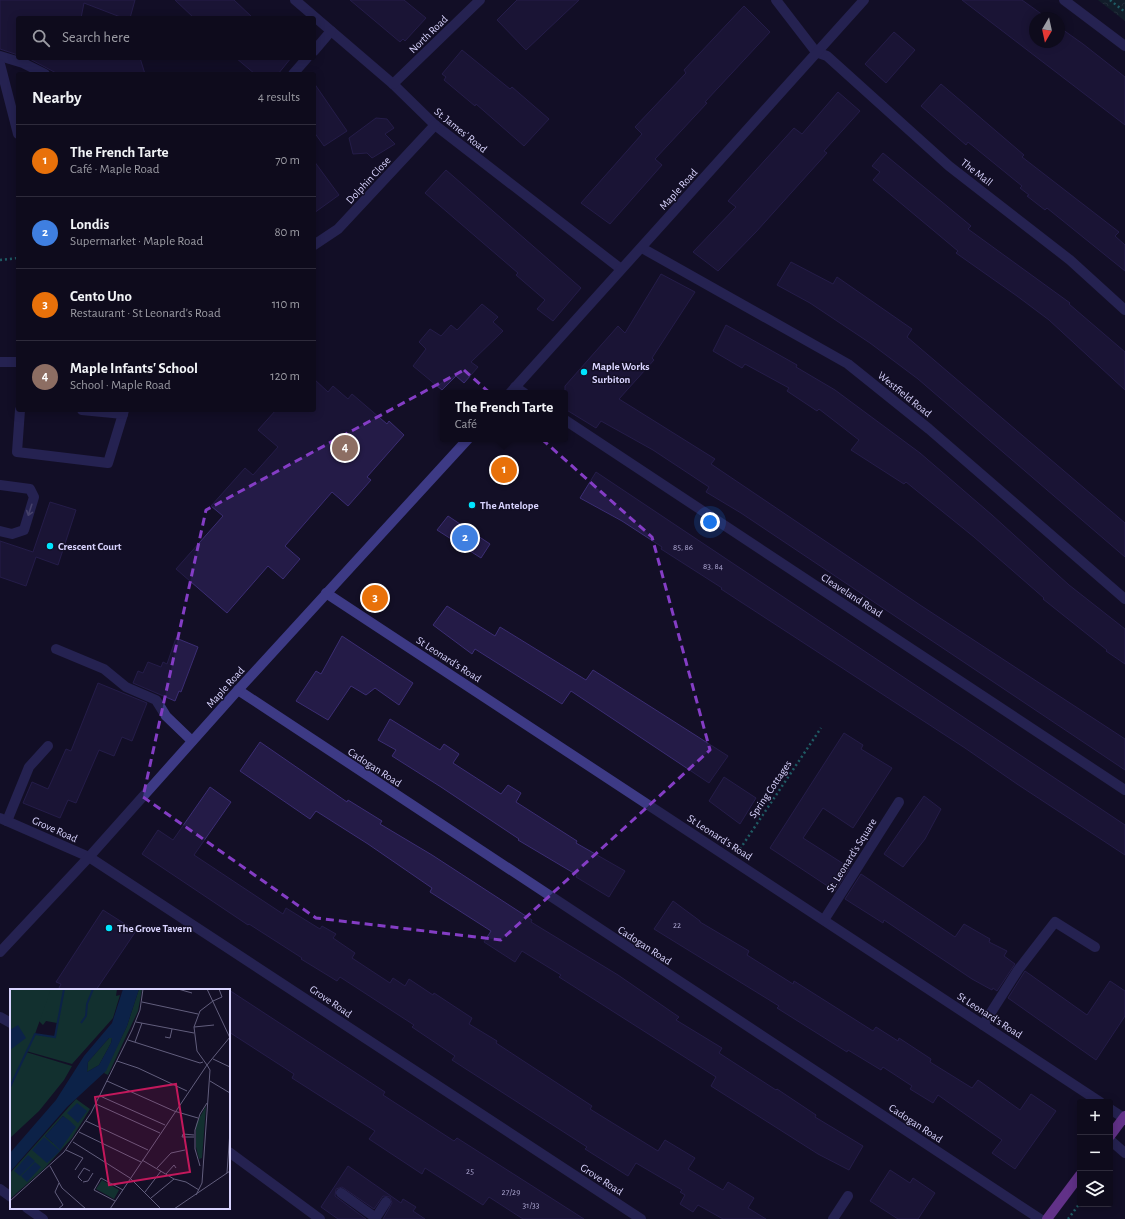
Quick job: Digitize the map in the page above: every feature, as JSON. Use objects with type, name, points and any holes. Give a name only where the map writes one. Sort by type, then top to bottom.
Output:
[{"type":"main road","points":[[1111,1135],[1124,1117]]},
{"type":"main road","points":[[1047,1219],[1077,1179]]},
{"type":"street","name":"St. James' Road","points":[[295,0],[313,16]]},
{"type":"street","name":"North Road","points":[[393,84],[480,0]]},
{"type":"street","points":[[776,0],[816,52]]},
{"type":"street","name":"Maple Road","points":[[517,390],[621,269],[642,248],[864,0]]},
{"type":"street","points":[[1064,0],[1125,46]]},
{"type":"street","name":"St. James' Road","points":[[316,19],[393,84],[434,125],[621,269]]},
{"type":"street","points":[[316,48],[331,32]]},
{"type":"street","name":"The Mall","points":[[816,52],[827,56],[949,166],[1070,260],[1125,310]]},
{"type":"street","points":[[0,56],[23,62],[40,72]]},
{"type":"street","points":[[295,72],[305,60]]},
{"type":"street","points":[[0,64],[16,126]]},
{"type":"street","name":"Dolphin Close","points":[[316,245],[338,229],[434,125]]},
{"type":"street","name":"Westfield Road","points":[[642,248],[848,364],[929,429],[1125,598]]},
{"type":"street","points":[[0,362],[16,362]]},
{"type":"street","points":[[20,412],[17,452],[108,463],[124,412]]},
{"type":"street","name":"Cleaveland Road","points":[[568,422],[1125,790]]},
{"type":"street","name":"Maple Road","points":[[0,952],[89,857],[238,690],[465,442]]},
{"type":"street","points":[[0,485],[30,489],[34,497],[24,530],[12,534],[0,531]]},
{"type":"street","name":"St Leonard's Road","points":[[326,594],[733,859],[1095,1099]]},
{"type":"street","points":[[56,649],[104,669],[126,687],[156,700],[166,716],[192,741]]},
{"type":"street","name":"Cadogan Road","points":[[238,690],[1040,1219]]},
{"type":"street","points":[[4,819],[29,767],[48,746]]},
{"type":"street","name":"St. Leonard's Square","points":[[824,920],[899,802]]},
{"type":"street","name":"Grove Road","points":[[4,819],[89,857],[641,1219]]},
{"type":"street","points":[[983,1025],[1018,970],[1055,922],[1095,947]]},
{"type":"street","points":[[0,1017],[10,1022]]},
{"type":"street","points":[[1113,1111],[1124,1117]]},
{"type":"street","points":[[1113,1143],[1125,1153]]},
{"type":"street","points":[[230,1153],[320,1219]]},
{"type":"street","points":[[0,1189],[10,1196]]},
{"type":"street","points":[[341,1193],[375,1219],[386,1202]]},
{"type":"street","points":[[833,1219],[848,1196]]},
{"type":"street","points":[[28,1209],[43,1219]]},
{"type":"path","points":[[1110,0],[1125,12]]},
{"type":"path","points":[[0,260],[16,258]]},
{"type":"path","name":"Spring Cottages","points":[[733,859],[821,728]]},
{"type":"path","points":[[1068,1219],[1077,1207]]},
{"type":"highlighted area","points":[[464,370],[652,537],[710,750],[501,940],[316,918],[143,797],[206,510]]},
{"type":"green space","points":[[1098,0],[1125,0],[1125,21]]},
{"type":"building","points":[[0,0],[135,0],[131,16],[118,16],[84,3],[81,16],[16,16],[16,54],[0,49]]},
{"type":"building","points":[[175,0],[234,0],[251,16],[192,16]]},
{"type":"building","points":[[350,0],[404,0],[426,18],[405,41],[403,39],[400,42]]},
{"type":"building","points":[[517,0],[579,0],[526,50],[497,20]]},
{"type":"building","points":[[962,0],[1022,0],[1039,12],[1029,12],[1029,48],[1065,48],[1065,31],[1083,44],[1125,77],[1125,125]]},
{"type":"building","points":[[744,6],[770,32],[655,159],[662,165],[610,224],[581,203],[642,134],[635,127],[686,73],[684,70]]},
{"type":"building","points":[[894,32],[915,50],[886,83],[865,64]]},
{"type":"building","points":[[462,50],[510,89],[512,87],[549,119],[524,146],[476,104],[475,106],[444,80],[446,77],[442,74]]},
{"type":"building","points":[[32,60],[141,60],[144,72],[54,72]]},
{"type":"building","points":[[238,60],[289,60],[280,72],[253,72]]},
{"type":"building","points":[[941,84],[1024,155],[1022,157],[1119,232],[1115,236],[1125,245],[1125,271],[1047,208],[1045,210],[1027,196],[1029,195],[1020,188],[1022,186],[968,142],[966,145],[921,106]]},
{"type":"building","points":[[316,86],[347,131],[324,146],[316,135]]},
{"type":"building","points":[[838,92],[860,111],[824,151],[827,153],[756,232],[718,271],[693,252],[736,207],[728,201],[794,128],[802,134]]},
{"type":"building","points":[[376,118],[387,119],[394,128],[385,134],[395,144],[372,158],[367,153],[353,154],[349,138]]},
{"type":"building","points":[[883,153],[971,226],[968,229],[1070,303],[1069,304],[1125,352],[1125,390],[1049,320],[956,253],[958,251],[873,180],[880,172],[872,166]]},
{"type":"building","points":[[316,164],[339,195],[316,212]]},
{"type":"building","points":[[446,170],[581,288],[553,321],[537,309],[545,300],[516,275],[518,273],[425,193]]},
{"type":"building","points":[[791,262],[833,284],[837,277],[912,329],[907,337],[1125,523],[1125,557],[918,379],[870,343],[810,303],[777,285]]},
{"type":"building","points":[[661,274],[695,292],[652,358],[654,360],[619,399],[715,459],[711,464],[920,605],[1125,739],[1125,770],[741,513],[706,492],[709,487],[653,450],[601,421],[596,428],[568,411],[568,390],[565,390],[565,386],[618,326],[625,333]]},
{"type":"building","points":[[482,304],[498,317],[493,322],[503,331],[471,362],[478,367],[464,383],[456,376],[442,390],[413,366],[426,349],[419,342],[430,329],[441,336],[451,325],[457,330]]},
{"type":"building","points":[[726,325],[797,365],[796,367],[835,390],[920,453],[992,515],[1069,585],[1125,629],[1125,664],[1106,651],[1107,650],[1043,599],[1044,598],[974,537],[906,482],[904,484],[851,450],[859,440],[819,409],[817,411],[787,391],[789,388],[745,364],[742,368],[713,351]]},
{"type":"building","points":[[316,381],[328,392],[333,386],[348,399],[352,394],[387,424],[389,421],[404,435],[367,477],[371,480],[348,506],[332,492],[285,546],[300,559],[283,579],[268,566],[227,613],[176,569],[223,516],[211,506],[245,468],[253,475],[278,447],[258,430],[274,412],[316,412]]},
{"type":"building","points":[[596,472],[1125,825],[1125,855],[965,748],[721,589],[722,588],[661,549],[662,547],[622,521],[580,498]]},
{"type":"building","name":"Crescent Court","points":[[50,502],[76,510],[58,565],[36,557],[26,586],[0,577],[0,541],[33,552]]},
{"type":"building","points":[[448,516],[490,544],[481,558],[437,530]]},
{"type":"building","points":[[447,606],[495,636],[500,627],[586,680],[593,670],[728,756],[709,783],[571,691],[562,704],[475,649],[472,654],[433,625]]},
{"type":"building","points":[[342,636],[413,683],[399,705],[375,688],[366,695],[351,686],[328,720],[296,701],[316,671],[321,674]]},
{"type":"building","points":[[176,638],[198,647],[181,692],[179,691],[175,701],[133,683],[138,671],[143,673],[148,662],[161,667],[163,662],[167,664]]},
{"type":"building","points":[[98,683],[147,703],[132,741],[122,737],[114,756],[99,750],[76,803],[68,800],[60,818],[23,803],[32,782],[48,789],[66,749],[71,751]]},
{"type":"building","points":[[390,719],[440,750],[444,744],[459,754],[453,763],[501,794],[508,785],[521,793],[516,802],[577,841],[576,843],[625,871],[609,897],[576,877],[577,875],[518,840],[519,839],[392,756],[396,750],[378,740]]},
{"type":"building","points":[[844,733],[863,745],[861,749],[892,768],[853,828],[823,808],[803,838],[850,868],[835,891],[770,848]]},
{"type":"building","points":[[260,742],[347,802],[348,800],[382,821],[380,824],[432,855],[532,920],[531,922],[618,975],[679,1017],[676,1020],[722,1048],[719,1053],[816,1115],[815,1117],[863,1146],[849,1170],[818,1154],[711,1086],[716,1077],[559,977],[561,975],[522,951],[515,962],[484,942],[491,931],[430,892],[432,888],[368,844],[316,811],[310,819],[240,771]]},
{"type":"building","points":[[724,777],[756,798],[740,824],[709,801]]},
{"type":"building","points":[[210,787],[231,802],[194,855],[283,914],[286,908],[320,929],[322,926],[336,934],[333,938],[355,953],[352,958],[390,983],[393,978],[405,986],[409,979],[433,995],[434,993],[472,1018],[469,1024],[497,1041],[496,1043],[592,1106],[590,1109],[658,1151],[665,1140],[695,1158],[688,1169],[723,1190],[728,1182],[754,1198],[748,1208],[766,1219],[723,1219],[698,1205],[693,1212],[680,1204],[685,1195],[680,1192],[682,1190],[636,1163],[628,1176],[585,1149],[587,1147],[452,1060],[455,1056],[412,1027],[414,1025],[340,977],[337,981],[301,959],[302,958],[249,924],[248,925],[142,854],[158,830],[173,840]]},
{"type":"building","points":[[924,796],[941,809],[925,839],[903,867],[884,854]]},
{"type":"building","points":[[861,874],[955,937],[964,924],[990,939],[989,942],[1007,951],[1004,956],[1015,964],[997,991],[993,988],[992,990],[972,979],[884,920],[883,923],[845,899]]},
{"type":"building","points":[[673,901],[700,922],[749,951],[747,955],[793,984],[794,981],[873,1031],[876,1027],[898,1041],[899,1038],[931,1059],[930,1062],[972,1088],[978,1080],[1020,1110],[1031,1094],[1056,1111],[1015,1169],[992,1153],[1002,1140],[938,1095],[933,1103],[910,1089],[912,1086],[883,1067],[881,1070],[848,1050],[847,1052],[777,1008],[779,1006],[654,929]]},
{"type":"building","points":[[103,910],[136,931],[97,989],[58,989],[61,984],[56,982]]},
{"type":"building","points":[[1025,971],[1087,1015],[1110,981],[1125,991],[1125,1016],[1096,1060],[1008,998]]},
{"type":"building","points":[[230,991],[385,1092],[383,1095],[454,1141],[457,1138],[584,1219],[523,1219],[489,1197],[483,1205],[425,1168],[422,1174],[369,1139],[375,1131],[292,1078],[294,1074],[230,1033]]},
{"type":"building","points":[[348,1166],[401,1203],[403,1199],[416,1207],[413,1211],[425,1219],[383,1219],[392,1203],[390,1197],[383,1196],[374,1209],[342,1187],[336,1189],[335,1196],[366,1219],[338,1219],[321,1207]]},
{"type":"building","points":[[890,1170],[910,1183],[913,1178],[935,1193],[918,1219],[898,1219],[870,1201]]},
{"type":"place","name":"Maple Works Surbiton","points":[[584,372]]},
{"type":"place","name":"Maple Infants' School","points":[[345,448]]},
{"type":"place","name":"The French Tarte","points":[[504,470]]},
{"type":"place","name":"The Antelope","points":[[472,505]]},
{"type":"place","name":"Londis","points":[[465,538]]},
{"type":"place","name":"Crescent Court","points":[[50,546]]},
{"type":"place","name":"Cento Uno","points":[[375,598]]},
{"type":"place","name":"The Grove Tavern","points":[[109,928]]}]
